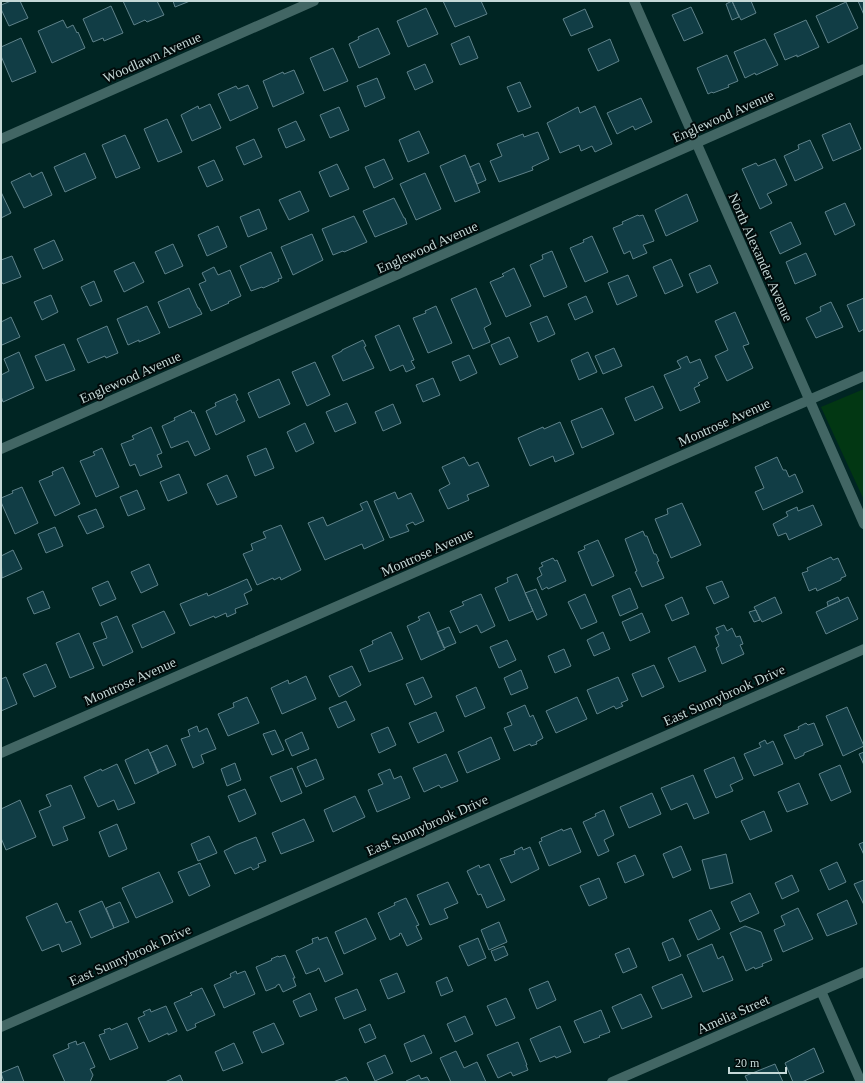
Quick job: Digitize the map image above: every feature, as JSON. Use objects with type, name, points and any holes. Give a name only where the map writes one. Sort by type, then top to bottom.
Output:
[{"type":"street","name":"Woodlawn Avenue","points":[[1,139],[314,1]]},
{"type":"street","name":"North Alexander Avenue","points":[[634,1],[864,524]]},
{"type":"street","name":"Englewood Avenue","points":[[1,450],[864,69]]},
{"type":"street","name":"Montrose Avenue","points":[[1,752],[864,376]]},
{"type":"street","name":"East Sunnybrook Drive","points":[[1,1027],[864,649]]},
{"type":"street","name":"Amelia Street","points":[[612,1082],[864,972]]},
{"type":"street","points":[[821,991],[861,1082]]},
{"type":"green space","points":[[864,389],[864,500],[821,407]]},
{"type":"building","points":[[11,1],[20,1],[28,18],[9,26],[1,9],[1,5]]},
{"type":"building","points":[[123,1],[157,1],[164,15],[147,22],[145,20],[134,25]]},
{"type":"building","points":[[173,1],[190,1],[175,7]]},
{"type":"building","points":[[443,1],[481,1],[487,14],[455,27]]},
{"type":"building","points":[[732,1],[739,17],[732,20],[726,4]]},
{"type":"building","points":[[732,1],[751,1],[756,13],[741,20]]},
{"type":"building","points":[[858,1],[864,1],[864,15]]},
{"type":"building","points":[[846,2],[858,28],[828,43],[816,16]]},
{"type":"building","points":[[111,6],[123,33],[104,41],[103,38],[93,42],[83,19]]},
{"type":"building","points":[[691,7],[703,33],[684,41],[672,15]]},
{"type":"building","points":[[426,8],[438,34],[408,47],[397,21]]},
{"type":"building","points":[[585,9],[593,27],[571,36],[563,19]]},
{"type":"building","points":[[63,20],[67,28],[73,25],[85,48],[52,63],[38,31]]},
{"type":"building","points":[[806,20],[819,47],[797,57],[797,55],[785,60],[774,34]]},
{"type":"building","points":[[378,28],[390,54],[359,68],[349,44],[359,39],[358,37]]},
{"type":"building","points":[[469,36],[478,58],[460,65],[451,44]]},
{"type":"building","points":[[21,38],[36,72],[12,82],[1,56],[1,47]]},
{"type":"building","points":[[610,39],[619,61],[598,71],[588,49]]},
{"type":"building","points":[[765,39],[778,65],[756,75],[755,73],[745,78],[734,52]]},
{"type":"building","points":[[333,48],[348,81],[324,91],[310,58]]},
{"type":"building","points":[[727,55],[738,81],[728,85],[729,87],[708,94],[697,68]]},
{"type":"building","points":[[425,64],[433,82],[415,90],[407,72]]},
{"type":"building","points":[[294,70],[304,93],[273,107],[263,81],[283,72],[284,74]]},
{"type":"building","points":[[377,78],[385,98],[365,107],[357,86]]},
{"type":"building","points":[[520,82],[531,107],[518,112],[507,87]]},
{"type":"building","points":[[248,85],[258,108],[230,121],[218,94],[236,86],[238,89]]},
{"type":"building","points":[[641,98],[652,122],[635,130],[633,126],[617,134],[607,113]]},
{"type":"building","points":[[210,104],[221,128],[192,141],[181,115],[198,106],[199,109]]},
{"type":"building","points":[[595,106],[612,144],[595,152],[592,146],[581,151],[579,145],[560,153],[547,123],[578,107],[580,113]]},
{"type":"building","points":[[339,107],[349,130],[330,138],[320,115]]},
{"type":"building","points":[[167,119],[182,152],[158,162],[144,129]]},
{"type":"building","points":[[296,121],[305,140],[286,148],[278,129]]},
{"type":"building","points":[[850,123],[861,149],[833,161],[822,135]]},
{"type":"building","points":[[419,131],[429,153],[408,162],[399,140]]},
{"type":"building","points":[[538,132],[549,159],[532,167],[533,170],[499,182],[490,161],[502,156],[497,144],[523,134],[524,137]]},
{"type":"building","points":[[125,135],[140,168],[116,178],[102,145]]},
{"type":"building","points":[[254,139],[262,157],[244,165],[236,147]]},
{"type":"building","points":[[810,140],[823,168],[795,181],[784,156],[799,149],[798,145]]},
{"type":"building","points":[[85,153],[96,178],[65,192],[54,167]]},
{"type":"building","points":[[465,155],[480,192],[455,202],[440,166]]},
{"type":"building","points":[[384,159],[393,179],[374,188],[365,167]]},
{"type":"building","points":[[775,159],[787,185],[767,194],[772,203],[760,209],[742,169],[756,163],[758,166]]},
{"type":"building","points":[[214,160],[223,180],[207,187],[198,167]]},
{"type":"building","points":[[479,163],[486,180],[477,184],[470,167]]},
{"type":"building","points":[[337,164],[349,189],[330,197],[319,172]]},
{"type":"building","points":[[42,172],[52,195],[24,208],[11,182],[30,173],[32,177]]},
{"type":"building","points":[[425,173],[441,209],[416,220],[400,184]]},
{"type":"building","points":[[300,191],[309,211],[289,220],[279,200]]},
{"type":"building","points":[[1,192],[11,213],[1,218]]},
{"type":"building","points":[[687,194],[698,221],[666,236],[655,210]]},
{"type":"building","points":[[394,198],[407,224],[375,237],[363,211]]},
{"type":"building","points":[[845,203],[855,225],[835,235],[825,212]]},
{"type":"building","points":[[259,209],[267,229],[248,237],[240,217]]},
{"type":"building","points":[[638,215],[643,215],[654,241],[643,245],[647,253],[633,259],[630,251],[624,254],[613,228]]},
{"type":"building","points":[[354,216],[367,242],[333,255],[322,229]]},
{"type":"building","points":[[791,222],[801,244],[780,254],[770,232]]},
{"type":"building","points":[[218,226],[227,247],[207,256],[198,235]]},
{"type":"building","points":[[312,234],[323,260],[293,275],[281,247]]},
{"type":"building","points":[[592,236],[608,272],[585,282],[570,248],[584,242],[583,240]]},
{"type":"building","points":[[54,240],[63,260],[43,269],[34,249]]},
{"type":"building","points":[[173,244],[183,266],[165,274],[155,252]]},
{"type":"building","points":[[552,251],[567,287],[544,297],[530,265],[543,259],[542,255]]},
{"type":"building","points":[[271,252],[282,278],[278,279],[279,281],[263,288],[262,287],[251,291],[240,266]]},
{"type":"building","points":[[806,253],[816,275],[795,284],[786,262]]},
{"type":"building","points":[[12,256],[21,277],[3,284],[1,281],[1,260]]},
{"type":"building","points":[[671,259],[683,286],[665,294],[653,267]]},
{"type":"building","points":[[134,262],[144,282],[124,292],[114,271]]},
{"type":"building","points":[[710,265],[718,283],[697,293],[689,274]]},
{"type":"building","points":[[214,267],[218,275],[230,270],[241,296],[211,311],[199,284],[206,281],[202,273]]},
{"type":"building","points":[[514,268],[531,306],[506,317],[490,282],[504,276],[502,274]]},
{"type":"building","points":[[628,275],[637,296],[617,305],[608,283]]},
{"type":"building","points":[[94,281],[102,301],[90,306],[81,287]]},
{"type":"building","points":[[189,288],[202,314],[169,328],[158,302]]},
{"type":"building","points":[[476,288],[491,324],[484,328],[490,342],[473,349],[451,299]]},
{"type":"building","points":[[51,295],[58,312],[42,320],[34,302]]},
{"type":"building","points":[[586,296],[593,312],[575,320],[568,304]]},
{"type":"building","points":[[864,298],[864,329],[859,332],[847,305]]},
{"type":"building","points":[[831,302],[843,327],[816,338],[806,318],[821,311],[820,307]]},
{"type":"building","points":[[147,306],[160,333],[128,345],[117,319]]},
{"type":"building","points":[[436,306],[452,343],[428,353],[413,318],[426,313],[425,311]]},
{"type":"building","points":[[735,312],[749,344],[743,346],[753,368],[727,381],[715,356],[728,350],[715,321]]},
{"type":"building","points":[[547,316],[555,334],[538,342],[530,323]]},
{"type":"building","points":[[11,317],[20,337],[2,345],[1,322]]},
{"type":"building","points":[[399,325],[414,360],[411,361],[415,368],[406,372],[403,365],[390,371],[375,336]]},
{"type":"building","points":[[107,326],[118,353],[106,358],[105,356],[88,363],[77,339]]},
{"type":"building","points":[[509,337],[518,357],[500,365],[491,345]]},
{"type":"building","points":[[363,340],[366,346],[364,347],[374,368],[343,381],[332,356]]},
{"type":"building","points":[[64,344],[75,370],[46,381],[35,356]]},
{"type":"building","points":[[614,348],[622,366],[603,374],[595,356]]},
{"type":"building","points":[[19,352],[34,388],[3,402],[1,396],[1,375],[9,371],[4,359]]},
{"type":"building","points":[[588,352],[597,372],[579,380],[571,360]]},
{"type":"building","points":[[469,355],[477,373],[460,381],[452,362]]},
{"type":"building","points":[[687,356],[690,363],[700,359],[708,378],[698,383],[700,385],[694,388],[700,402],[680,411],[664,375],[681,368],[677,361]]},
{"type":"building","points":[[315,362],[330,395],[307,406],[292,372]]},
{"type":"building","points":[[433,378],[440,395],[423,402],[416,385]]},
{"type":"building","points":[[279,379],[290,404],[259,418],[248,393]]},
{"type":"building","points":[[653,386],[663,408],[635,421],[625,398]]},
{"type":"building","points":[[235,394],[238,400],[236,401],[245,421],[216,435],[206,411],[216,406],[215,403]]},
{"type":"building","points":[[347,403],[356,423],[335,432],[326,412]]},
{"type":"building","points":[[393,404],[401,423],[383,431],[375,412]]},
{"type":"building","points":[[602,408],[614,434],[582,448],[571,421]]},
{"type":"building","points":[[191,410],[192,413],[194,412],[210,449],[195,456],[188,441],[171,448],[162,426],[175,420],[174,418]]},
{"type":"building","points":[[560,422],[574,454],[555,462],[553,456],[530,466],[518,438],[543,427],[544,429]]},
{"type":"building","points":[[305,423],[314,443],[296,452],[287,432]]},
{"type":"building","points":[[151,427],[162,453],[157,455],[162,467],[140,476],[135,464],[130,466],[121,444],[134,439],[132,436]]},
{"type":"building","points":[[102,448],[119,487],[96,497],[80,461],[95,455],[93,452]]},
{"type":"building","points":[[266,448],[274,468],[255,476],[247,456]]},
{"type":"building","points":[[464,457],[469,466],[478,462],[489,486],[467,495],[469,500],[448,509],[439,490],[450,484],[442,467]]},
{"type":"building","points":[[777,457],[783,470],[786,470],[789,477],[795,474],[803,492],[763,510],[755,492],[764,488],[755,467]]},
{"type":"building","points":[[63,467],[80,504],[55,516],[39,481],[53,475],[52,472]]},
{"type":"building","points":[[179,474],[187,493],[168,501],[160,482]]},
{"type":"building","points":[[227,475],[237,497],[217,505],[207,484]]},
{"type":"building","points":[[22,487],[38,523],[15,534],[1,502],[1,498]]},
{"type":"building","points":[[137,490],[145,509],[128,516],[120,497]]},
{"type":"building","points":[[395,492],[398,499],[411,493],[424,521],[415,525],[413,522],[406,525],[409,531],[390,538],[374,501]]},
{"type":"building","points":[[367,501],[384,540],[364,549],[362,544],[325,560],[308,523],[323,517],[327,526],[363,510],[360,504]]},
{"type":"building","points":[[682,503],[701,545],[671,558],[655,519],[668,514],[667,509]]},
{"type":"building","points":[[813,505],[822,525],[789,540],[786,533],[778,536],[773,524],[788,516],[786,512],[797,507],[798,511]]},
{"type":"building","points":[[96,509],[104,527],[87,534],[78,516]]},
{"type":"building","points":[[281,525],[301,570],[281,580],[280,577],[274,580],[273,578],[257,585],[243,554],[253,550],[251,544],[266,538],[263,532]]},
{"type":"building","points":[[55,527],[63,546],[46,553],[38,534]]},
{"type":"building","points":[[643,531],[645,536],[647,536],[654,554],[656,554],[659,561],[657,562],[664,578],[642,587],[635,572],[637,571],[625,539]]},
{"type":"building","points":[[598,540],[614,576],[592,586],[578,552],[585,549],[584,546]]},
{"type":"building","points":[[13,550],[22,569],[2,578],[1,556]]},
{"type":"building","points":[[831,557],[833,560],[838,558],[846,576],[841,578],[841,580],[817,591],[816,588],[809,591],[802,573],[808,571],[807,568]]},
{"type":"building","points":[[553,558],[555,561],[557,560],[566,581],[542,590],[537,578],[542,575],[539,568],[543,566],[541,563]]},
{"type":"building","points":[[149,564],[158,585],[141,593],[131,572]]},
{"type":"building","points":[[517,574],[533,611],[509,621],[495,588],[508,582],[507,578]]},
{"type":"building","points":[[247,579],[252,590],[244,594],[248,604],[235,609],[236,613],[227,617],[226,613],[215,618],[214,616],[190,626],[180,604],[207,593],[208,596]]},
{"type":"building","points":[[108,581],[116,599],[100,606],[92,588]]},
{"type":"building","points":[[722,581],[729,597],[714,604],[706,587]]},
{"type":"building","points":[[630,588],[638,608],[620,616],[612,596]]},
{"type":"building","points":[[536,589],[547,615],[537,620],[525,593]]},
{"type":"building","points":[[43,591],[50,608],[34,614],[27,598]]},
{"type":"building","points":[[481,594],[495,626],[481,633],[477,625],[460,633],[450,611],[464,605],[462,602]]},
{"type":"building","points":[[585,594],[597,622],[581,629],[568,602]]},
{"type":"building","points":[[682,597],[689,614],[672,621],[665,605]]},
{"type":"building","points":[[775,597],[782,613],[762,622],[754,607]]},
{"type":"building","points":[[838,597],[840,601],[828,606],[827,602]]},
{"type":"building","points":[[848,597],[858,619],[826,634],[816,612]]},
{"type":"building","points":[[756,610],[760,620],[754,622],[749,612]]},
{"type":"building","points":[[164,611],[175,633],[142,648],[132,625]]},
{"type":"building","points":[[429,612],[445,649],[421,660],[407,626],[420,620],[418,617]]},
{"type":"building","points":[[642,613],[650,632],[630,641],[622,622]]},
{"type":"building","points":[[117,616],[133,652],[103,666],[93,643],[107,638],[101,623]]},
{"type":"building","points":[[724,625],[727,631],[732,628],[736,637],[740,636],[743,644],[740,645],[744,654],[722,664],[716,648],[719,646],[715,636],[719,634],[716,628]]},
{"type":"building","points":[[449,627],[456,643],[444,648],[437,632]]},
{"type":"building","points":[[391,632],[403,659],[369,672],[360,650],[373,644],[372,641]]},
{"type":"building","points":[[603,632],[610,649],[594,656],[587,640]]},
{"type":"building","points":[[79,633],[94,668],[70,678],[56,643]]},
{"type":"building","points":[[507,640],[516,660],[499,668],[490,647]]},
{"type":"building","points":[[695,646],[706,671],[679,682],[668,658]]},
{"type":"building","points":[[564,649],[571,666],[555,673],[548,656]]},
{"type":"building","points":[[46,664],[56,687],[34,697],[23,674]]},
{"type":"building","points":[[654,665],[664,687],[642,697],[632,674]]},
{"type":"building","points":[[352,666],[361,685],[339,697],[329,676]]},
{"type":"building","points":[[521,670],[528,688],[511,695],[504,678]]},
{"type":"building","points":[[306,676],[316,699],[282,714],[271,688],[288,680],[289,684]]},
{"type":"building","points":[[6,677],[17,704],[1,711],[1,679]]},
{"type":"building","points":[[423,677],[432,697],[415,705],[406,684]]},
{"type":"building","points":[[618,677],[628,700],[621,703],[623,706],[616,709],[614,706],[597,714],[587,690]]},
{"type":"building","points":[[476,687],[485,708],[465,717],[456,696]]},
{"type":"building","points":[[247,697],[259,723],[228,736],[218,714],[234,707],[233,703]]},
{"type":"building","points":[[577,697],[587,719],[556,733],[546,711]]},
{"type":"building","points":[[346,701],[355,720],[338,728],[329,708]]},
{"type":"building","points":[[525,705],[530,717],[533,715],[543,738],[536,742],[537,744],[531,746],[530,744],[514,751],[504,728],[512,725],[507,713]]},
{"type":"building","points":[[847,707],[864,746],[843,756],[826,716]]},
{"type":"building","points":[[436,712],[444,731],[418,743],[409,723]]},
{"type":"building","points":[[806,723],[808,725],[814,723],[823,745],[804,753],[804,755],[795,759],[784,735],[799,729],[798,727]]},
{"type":"building","points":[[197,726],[199,732],[207,728],[216,749],[201,755],[204,763],[193,768],[181,739],[190,736],[188,730]]},
{"type":"building","points":[[388,727],[396,745],[379,753],[371,734]]},
{"type":"building","points":[[275,730],[284,750],[272,755],[263,734]]},
{"type":"building","points":[[302,732],[309,749],[292,756],[285,740]]},
{"type":"building","points":[[491,737],[500,759],[467,773],[458,752]]},
{"type":"building","points":[[765,740],[767,744],[773,741],[783,764],[754,776],[744,754],[761,747],[759,743]]},
{"type":"building","points":[[167,745],[176,765],[158,773],[150,753]]},
{"type":"building","points":[[148,749],[159,773],[135,784],[125,760]]},
{"type":"building","points":[[864,752],[864,765],[859,754]]},
{"type":"building","points":[[446,754],[458,781],[441,788],[439,785],[424,792],[413,768]]},
{"type":"building","points":[[734,757],[743,779],[730,785],[733,791],[716,798],[704,770]]},
{"type":"building","points":[[316,759],[324,779],[306,787],[297,767]]},
{"type":"building","points":[[235,763],[241,780],[227,786],[221,769]]},
{"type":"building","points":[[117,764],[135,803],[118,810],[114,800],[98,807],[84,777],[101,769],[102,771]]},
{"type":"building","points":[[840,765],[851,792],[831,801],[819,774]]},
{"type":"building","points":[[292,768],[302,793],[281,802],[270,777]]},
{"type":"building","points":[[390,769],[394,779],[401,776],[410,798],[377,812],[368,790],[383,784],[378,774]]},
{"type":"building","points":[[693,775],[709,813],[694,819],[687,803],[671,810],[661,788]]},
{"type":"building","points":[[799,783],[808,804],[787,812],[778,792]]},
{"type":"building","points":[[71,785],[85,818],[63,827],[68,840],[53,846],[39,811],[51,806],[46,795]]},
{"type":"building","points":[[245,789],[256,814],[239,822],[228,796]]},
{"type":"building","points":[[652,793],[661,814],[629,828],[620,807]]},
{"type":"building","points":[[355,796],[365,817],[333,832],[324,810]]},
{"type":"building","points":[[20,800],[36,837],[6,850],[1,838],[1,809]]},
{"type":"building","points":[[604,810],[614,835],[604,840],[609,851],[598,856],[583,822],[596,816],[595,814]]},
{"type":"building","points":[[764,811],[772,831],[750,840],[741,821]]},
{"type":"building","points":[[304,819],[314,841],[281,854],[272,833]]},
{"type":"building","points":[[117,824],[127,849],[109,857],[99,832]]},
{"type":"building","points":[[571,828],[581,852],[549,866],[539,842],[542,841],[541,838],[562,829],[563,831]]},
{"type":"building","points":[[209,836],[217,853],[198,861],[191,844]]},
{"type":"building","points":[[256,837],[266,861],[258,864],[259,867],[253,870],[251,867],[235,874],[224,851]]},
{"type":"building","points":[[864,842],[864,855],[859,844]]},
{"type":"building","points":[[681,846],[691,870],[673,878],[663,854]]},
{"type":"building","points":[[522,847],[523,850],[530,847],[539,869],[511,883],[500,859],[515,854],[514,851]]},
{"type":"building","points":[[726,854],[733,883],[710,889],[702,860]]},
{"type":"building","points":[[635,855],[644,875],[625,883],[617,863]]},
{"type":"building","points":[[837,862],[846,882],[829,890],[820,870]]},
{"type":"building","points":[[200,863],[210,886],[189,896],[178,872]]},
{"type":"building","points":[[489,864],[505,900],[487,908],[481,894],[478,895],[467,871],[479,865],[480,868]]},
{"type":"building","points":[[159,872],[173,902],[136,918],[122,888]]},
{"type":"building","points":[[792,875],[799,891],[782,899],[775,883]]},
{"type":"building","points":[[599,878],[607,898],[589,906],[580,886]]},
{"type":"building","points":[[864,880],[864,905],[854,884]]},
{"type":"building","points":[[448,882],[458,903],[444,909],[448,918],[430,925],[417,895]]},
{"type":"building","points":[[750,893],[759,913],[740,922],[731,902]]},
{"type":"building","points":[[406,898],[419,925],[416,926],[422,939],[407,946],[401,933],[390,940],[378,913],[395,905],[394,903]]},
{"type":"building","points":[[847,900],[857,924],[827,936],[817,914]]},
{"type":"building","points":[[102,901],[114,928],[91,938],[79,911]]},
{"type":"building","points":[[120,902],[129,922],[114,928],[106,908]]},
{"type":"building","points":[[57,903],[66,923],[71,921],[81,944],[62,952],[59,944],[42,951],[26,917]]},
{"type":"building","points":[[798,908],[813,939],[783,952],[774,930],[785,925],[781,916]]},
{"type":"building","points":[[711,910],[720,929],[698,940],[689,920]]},
{"type":"building","points":[[366,918],[376,939],[344,954],[335,932]]},
{"type":"building","points":[[499,922],[507,942],[489,950],[481,930]]},
{"type":"building","points":[[745,926],[761,932],[772,960],[762,964],[763,966],[755,969],[754,967],[746,971],[730,933]]},
{"type":"building","points":[[318,937],[319,940],[327,937],[343,974],[325,982],[319,968],[306,974],[296,951],[313,943],[312,939]]},
{"type":"building","points":[[478,938],[486,958],[468,966],[459,946]]},
{"type":"building","points":[[673,938],[681,956],[669,961],[662,943]]},
{"type":"building","points":[[712,944],[718,959],[723,956],[733,980],[703,992],[687,955]]},
{"type":"building","points":[[504,946],[508,955],[495,961],[491,951]]},
{"type":"building","points":[[629,948],[637,967],[623,973],[615,954]]},
{"type":"building","points":[[285,955],[295,978],[293,978],[296,986],[283,992],[279,984],[276,987],[266,991],[256,967],[278,956]]},
{"type":"building","points":[[236,971],[237,974],[245,971],[255,994],[224,1008],[214,985],[231,977],[230,974]]},
{"type":"building","points":[[397,973],[405,992],[388,999],[380,980]]},
{"type":"building","points":[[682,974],[692,997],[662,1009],[652,987]]},
{"type":"building","points":[[447,977],[453,991],[441,996],[436,982]]},
{"type":"building","points":[[548,981],[556,1000],[537,1009],[529,989]]},
{"type":"building","points":[[202,988],[215,1015],[195,1024],[196,1027],[187,1031],[174,1003],[192,995],[190,993]]},
{"type":"building","points":[[357,989],[366,1010],[344,1019],[335,998]]},
{"type":"building","points":[[310,993],[317,1010],[300,1017],[293,1001]]},
{"type":"building","points":[[641,994],[652,1017],[622,1029],[612,1007]]},
{"type":"building","points":[[506,998],[515,1018],[496,1026],[487,1006]]},
{"type":"building","points":[[166,1006],[177,1031],[168,1035],[168,1033],[149,1042],[138,1018],[145,1015],[143,1012],[150,1009],[151,1012]]},
{"type":"building","points":[[601,1010],[610,1032],[584,1043],[574,1021]]},
{"type":"building","points":[[465,1016],[473,1034],[455,1042],[447,1024]]},
{"type":"building","points":[[127,1023],[138,1048],[110,1060],[99,1035],[105,1033],[104,1030],[110,1028],[111,1030]]},
{"type":"building","points":[[274,1023],[284,1044],[262,1053],[253,1032]]},
{"type":"building","points":[[370,1024],[376,1038],[365,1043],[359,1029]]},
{"type":"building","points":[[560,1026],[571,1052],[540,1062],[530,1039]]},
{"type":"building","points":[[424,1035],[432,1053],[411,1062],[404,1044]]},
{"type":"building","points":[[76,1041],[77,1045],[84,1042],[95,1067],[90,1069],[93,1075],[90,1082],[65,1082],[53,1055],[69,1048],[68,1044]]},
{"type":"building","points":[[518,1042],[528,1070],[513,1076],[511,1072],[498,1078],[487,1055]]},
{"type":"building","points":[[234,1043],[243,1063],[223,1071],[215,1052]]},
{"type":"building","points":[[814,1048],[824,1072],[802,1082],[793,1082],[785,1063]]},
{"type":"building","points":[[456,1051],[464,1068],[477,1062],[486,1082],[451,1082],[440,1058]]},
{"type":"building","points":[[385,1055],[393,1073],[375,1081],[367,1063]]},
{"type":"building","points":[[775,1064],[783,1082],[748,1082],[745,1076]]},
{"type":"building","points":[[18,1066],[24,1082],[4,1082],[1,1073]]},
{"type":"building","points":[[180,1075],[183,1082],[165,1082]]},
{"type":"building","points":[[419,1075],[421,1079],[427,1077],[430,1082],[406,1082],[406,1081]]},
{"type":"building","points":[[346,1077],[349,1082],[333,1082]]}]
